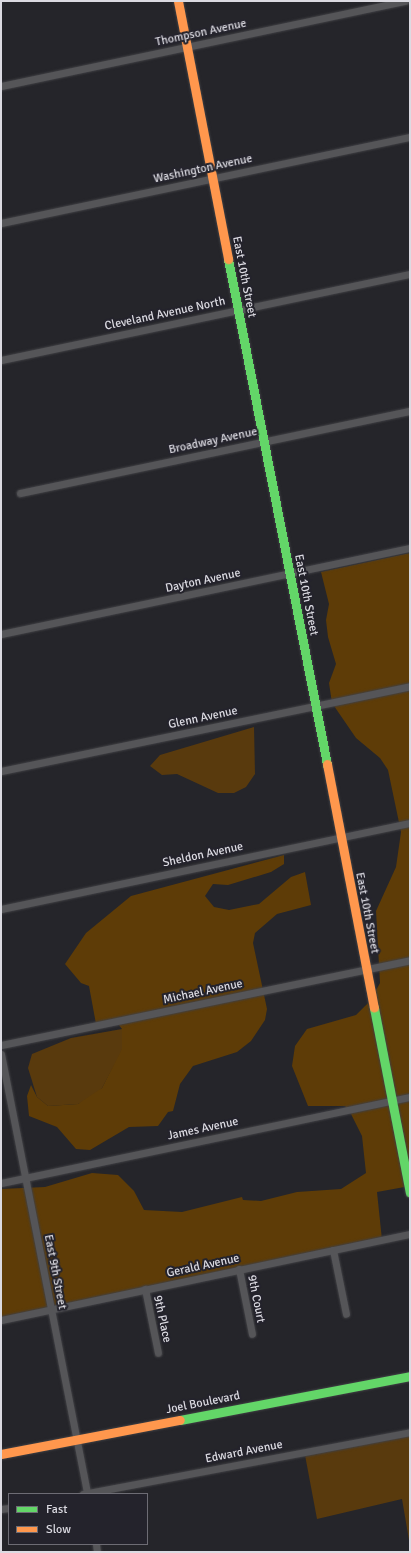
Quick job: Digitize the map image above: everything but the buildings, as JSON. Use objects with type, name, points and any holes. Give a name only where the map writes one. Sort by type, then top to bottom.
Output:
[{"type":"street","name":"East 10th Street","points":[[178,1],[410,1193]]},
{"type":"street","name":"Thompson Avenue","points":[[1,86],[404,1]]},
{"type":"street","name":"Washington Avenue","points":[[1,223],[410,137]]},
{"type":"street","name":"Cleveland Avenue North","points":[[1,360],[410,274]]},
{"type":"street","name":"Broadway Avenue","points":[[20,493],[410,411]]},
{"type":"street","name":"Dayton Avenue","points":[[1,634],[410,548]]},
{"type":"street","name":"Glenn Avenue","points":[[1,771],[410,686]]},
{"type":"street","name":"Sheldon Avenue","points":[[1,909],[410,823]]},
{"type":"street","name":"Michael Avenue","points":[[1,1045],[410,960]]},
{"type":"street","name":"East 9th Street","points":[[1,1054],[77,1439],[85,1493]]},
{"type":"street","name":"James Avenue","points":[[1,1183],[410,1097]]},
{"type":"street","name":"Gerald Avenue","points":[[1,1320],[410,1234]]},
{"type":"street","points":[[333,1250],[346,1314]]},
{"type":"street","name":"9th Court","points":[[239,1269],[252,1334]]},
{"type":"street","name":"9th Place","points":[[145,1289],[158,1352]]},
{"type":"street","name":"Joel Boulevard","points":[[1,1454],[410,1376]]},
{"type":"street","name":"Edward Avenue","points":[[90,1493],[410,1432]]},
{"type":"shaded area","points":[[410,553],[410,1186],[377,1192],[382,1240],[1,1320],[1,1189],[45,1187],[92,1173],[118,1175],[134,1191],[144,1210],[182,1212],[242,1197],[243,1200],[261,1201],[297,1192],[341,1189],[366,1173],[362,1136],[350,1112],[345,1106],[308,1106],[292,1066],[295,1046],[307,1029],[356,1015],[370,1001],[380,983],[376,911],[396,867],[401,832],[388,770],[380,758],[356,738],[332,703],[329,683],[336,664],[328,637],[326,620],[329,604],[321,572]]},
{"type":"shaded area","points":[[254,727],[255,774],[246,787],[234,793],[218,793],[177,774],[162,775],[150,766],[160,755]]},
{"type":"shaded area","points":[[284,855],[284,864],[271,872],[228,885],[213,884],[205,896],[214,907],[229,910],[259,904],[291,877],[305,872],[311,905],[277,914],[255,933],[253,943],[267,1009],[265,1020],[251,1041],[237,1052],[193,1066],[180,1084],[173,1111],[168,1112],[158,1126],[129,1127],[90,1150],[76,1149],[57,1127],[29,1116],[27,1096],[31,1085],[37,1097],[48,1106],[78,1104],[102,1088],[122,1049],[122,1029],[115,1020],[96,1024],[89,986],[81,983],[65,964],[86,933],[131,896]]},
{"type":"shaded area","points":[[122,1029],[123,1049],[102,1088],[92,1098],[78,1104],[48,1106],[37,1097],[28,1068],[32,1054],[71,1038]]},
{"type":"shaded area","points":[[410,1436],[410,1546],[402,1499],[317,1519],[305,1455]]},
{"type":"traffic: fast","points":[[228,259],[327,764]]},
{"type":"traffic: fast","points":[[374,1008],[410,1193]]},
{"type":"traffic: fast","points":[[180,1420],[410,1376]]},
{"type":"traffic: slow","points":[[178,1],[228,259]]},
{"type":"traffic: slow","points":[[327,764],[374,1008]]},
{"type":"traffic: slow","points":[[1,1454],[180,1420]]}]
